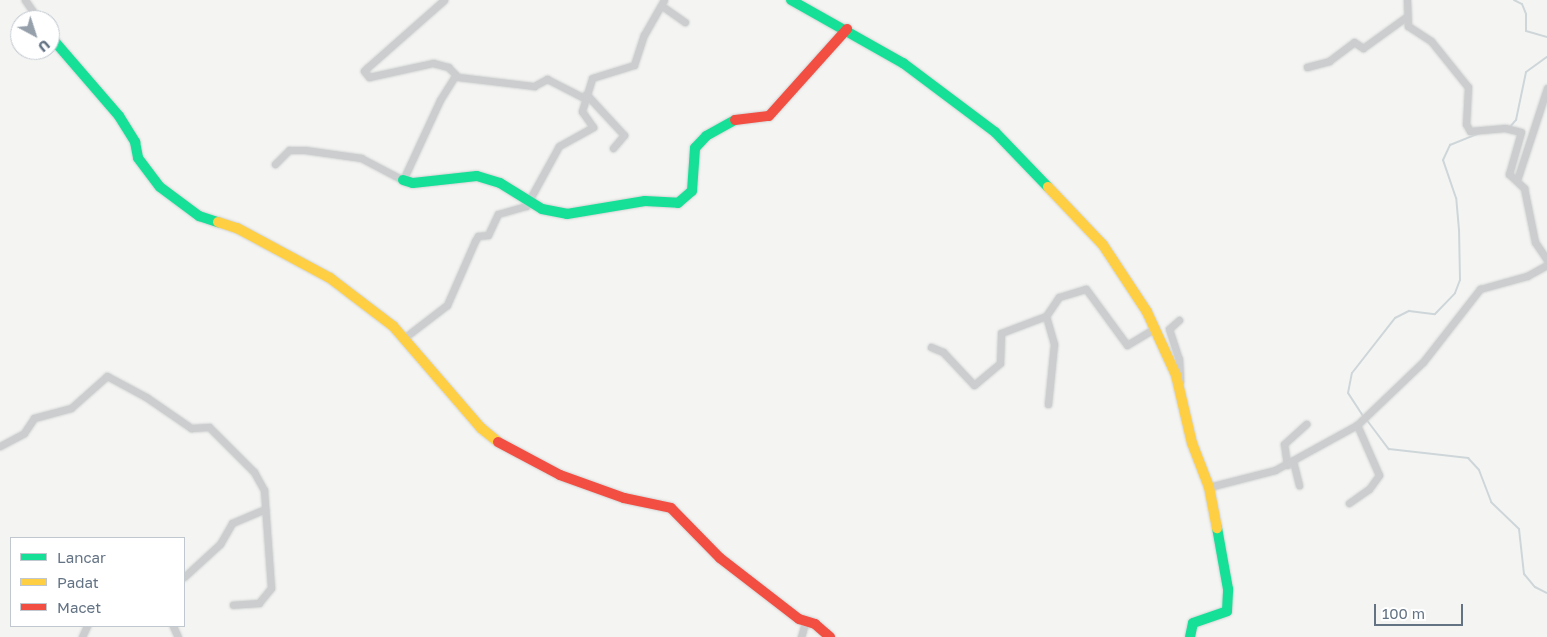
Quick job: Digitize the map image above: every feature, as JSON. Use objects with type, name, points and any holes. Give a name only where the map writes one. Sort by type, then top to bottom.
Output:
[{"type":"street","points":[[444,0],[364,71],[369,78],[378,78],[420,63],[433,63],[448,67],[455,76],[534,86],[544,79],[585,96],[624,135],[613,148]]},
{"type":"street","points":[[791,0],[915,70],[1011,146],[1103,245],[1155,328],[1178,386],[1191,426],[1192,443],[1209,487],[1228,607],[1220,616],[1193,623],[1190,637]]},
{"type":"street","points":[[1407,0],[1406,17],[1408,26],[1431,41],[1468,87],[1466,124],[1470,131],[1505,128],[1519,130],[1522,135],[1509,170],[1524,188],[1535,242],[1547,260]]},
{"type":"street","points":[[404,338],[447,305],[478,236],[488,235],[498,214],[503,210],[524,208],[559,146],[593,127],[582,111],[585,96],[594,76],[618,73],[634,66],[644,35],[663,3],[685,22]]},
{"type":"street","points":[[1307,67],[1329,61],[1354,42],[1363,48],[1406,17]]},
{"type":"street","points":[[275,164],[289,150],[305,150],[361,158],[412,183],[477,176],[500,184],[542,209],[567,214],[645,201],[678,202],[692,191],[694,148],[706,136],[728,121],[769,116],[847,30]]},
{"type":"street","points":[[60,48],[119,116],[135,142],[138,158],[160,187],[199,216],[237,228],[318,270],[404,338],[495,440],[560,475],[624,498],[656,502],[670,508],[720,558],[799,619],[806,620],[830,637]]},
{"type":"street","points":[[403,180],[440,100],[455,76]]},
{"type":"street","points":[[1516,180],[1547,88]]},
{"type":"street","points":[[1209,487],[1290,463],[1357,425],[1423,362],[1444,338],[1460,310],[1480,289],[1528,276],[1547,265]]},
{"type":"street","points":[[931,346],[943,352],[974,385],[1000,363],[1001,332],[1046,316],[1059,297],[1085,288],[1126,345],[1155,328]]},
{"type":"street","points":[[1046,316],[1054,344],[1048,404]]},
{"type":"street","points":[[1178,386],[1179,359],[1169,329],[1179,320]]},
{"type":"street","points":[[0,446],[24,433],[34,418],[72,408],[102,380],[111,376],[191,428],[211,428],[259,478],[265,509],[270,592],[259,603],[233,605]]},
{"type":"street","points":[[1299,485],[1284,444],[1306,424]]},
{"type":"street","points":[[1349,503],[1369,489],[1379,475],[1357,425]]},
{"type":"street","points":[[185,576],[220,544],[232,523],[265,509]]},
{"type":"street","points":[[801,637],[806,620]]},
{"type":"waterway","points":[[1514,0],[1522,4],[1526,14],[1526,31],[1547,37]]},
{"type":"waterway","points":[[1509,128],[1516,120],[1526,72],[1547,57]]},
{"type":"waterway","points":[[1363,416],[1348,393],[1352,373],[1395,318],[1409,311],[1435,314],[1455,293],[1460,280],[1459,230],[1456,198],[1443,160],[1450,145],[1479,133]]},
{"type":"waterway","points":[[1366,419],[1389,449],[1468,458],[1479,470],[1491,502],[1519,529],[1524,574],[1535,587],[1547,593]]},
{"type":"traffic: fast","points":[[791,0],[903,63],[995,132],[1048,187]]},
{"type":"traffic: fast","points":[[60,48],[119,116],[135,142],[138,158],[160,187],[199,216],[218,222]]},
{"type":"traffic: fast","points":[[403,180],[413,183],[477,176],[500,183],[542,209],[567,214],[645,201],[678,203],[692,191],[695,148],[706,136],[735,120]]},
{"type":"traffic: fast","points":[[1190,637],[1193,623],[1227,611],[1228,589],[1217,528]]},
{"type":"traffic: slow","points":[[1048,187],[1103,245],[1147,312],[1176,375],[1192,443],[1209,487],[1217,528]]},
{"type":"traffic: slow","points":[[218,222],[237,228],[330,278],[393,326],[481,428],[498,442]]},
{"type":"traffic: jam","points":[[735,120],[769,116],[847,29]]},
{"type":"traffic: jam","points":[[498,442],[560,475],[624,498],[671,508],[720,558],[799,619],[815,624],[830,637]]}]
